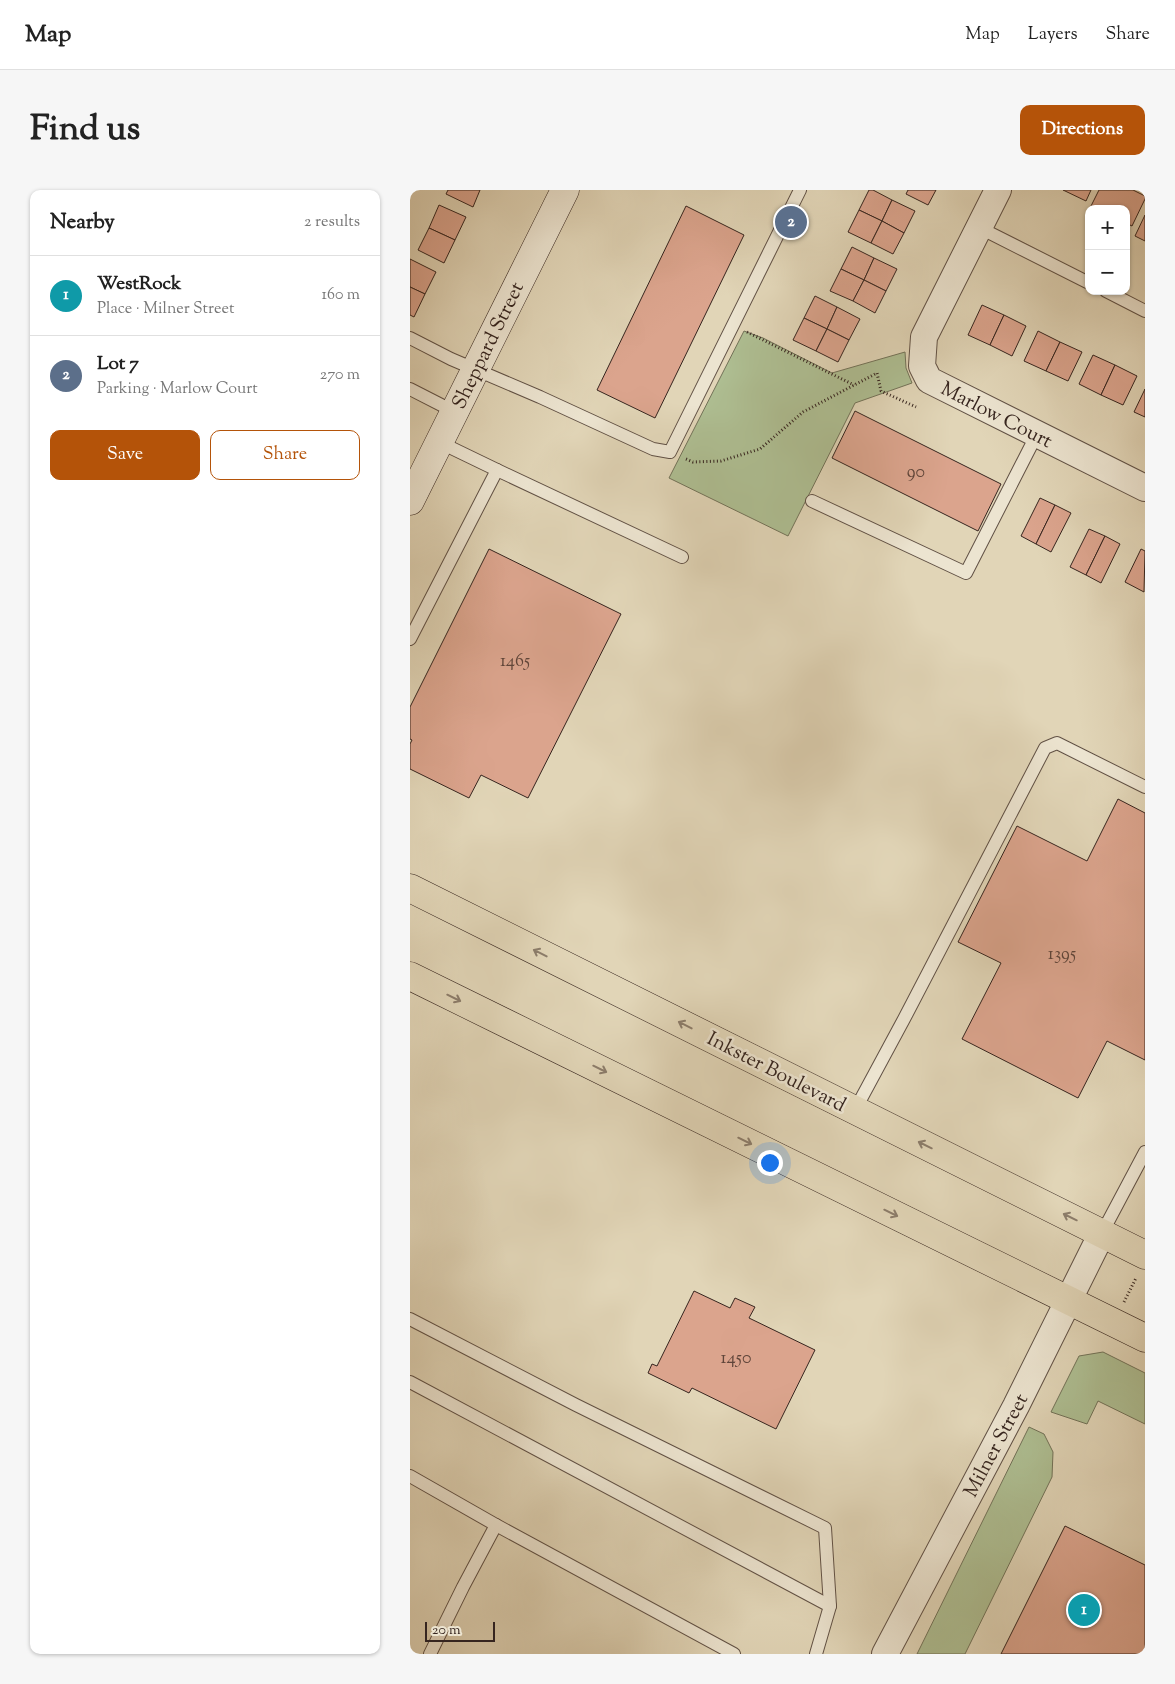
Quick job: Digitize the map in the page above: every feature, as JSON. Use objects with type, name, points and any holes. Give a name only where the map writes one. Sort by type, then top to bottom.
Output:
[{"type":"main road","name":"Inkster Boulevard","points":[[410,888],[1145,1255]]},
{"type":"main road","points":[[410,976],[1145,1338]]},
{"type":"street","name":"Sheppard Street","points":[[410,501],[565,190]]},
{"type":"street","name":"Marlow Court","points":[[998,190],[924,337],[922,366],[929,380],[1145,488]]},
{"type":"street","name":"Milner Street","points":[[884,1654],[1016,1406],[1102,1233]]},
{"type":"lane","points":[[410,338],[475,370],[540,397],[653,449],[670,452],[800,190]]},
{"type":"lane","points":[[980,228],[1085,281]]},
{"type":"lane","points":[[1114,295],[1145,311]]},
{"type":"lane","points":[[410,389],[454,412]]},
{"type":"lane","points":[[812,502],[966,573],[1037,434]]},
{"type":"lane","points":[[439,442],[682,557]]},
{"type":"lane","points":[[410,639],[497,470]]},
{"type":"lane","points":[[855,1110],[1045,748],[1057,744],[1145,787]]},
{"type":"lane","points":[[1102,1233],[1145,1152]]},
{"type":"lane","points":[[410,1320],[825,1528],[830,1606],[816,1654]]},
{"type":"lane","points":[[410,1382],[830,1606]]},
{"type":"lane","points":[[410,1476],[496,1525],[734,1654]]},
{"type":"lane","points":[[430,1654],[462,1587],[496,1525]]},
{"type":"path","points":[[735,320],[744,325],[745,331],[854,385]]},
{"type":"path","points":[[670,452],[693,462],[721,461],[760,448],[803,412],[877,374],[881,391],[916,406]]},
{"type":"green space","points":[[744,331],[763,338],[832,373],[905,352],[906,368],[912,383],[855,403],[788,536],[669,478]]},
{"type":"green space","points":[[1103,1352],[1145,1373],[1145,1424],[1098,1401],[1087,1424],[1051,1412],[1079,1356]]},
{"type":"green space","points":[[1029,1427],[1044,1434],[1053,1452],[1052,1477],[965,1654],[917,1654]]},
{"type":"building","points":[[448,190],[480,190],[473,207],[446,194]]},
{"type":"building","points":[[869,190],[873,190],[892,200],[882,221],[859,210]]},
{"type":"building","points":[[908,190],[936,190],[928,205],[906,194]]},
{"type":"building","points":[[1063,190],[1091,190],[1086,201]]},
{"type":"building","points":[[1099,190],[1133,190],[1145,196],[1132,226],[1130,225],[1130,205],[1092,205]]},
{"type":"building","points":[[892,200],[915,211],[904,233],[882,221]]},
{"type":"building","points":[[439,205],[466,217],[455,240],[429,228]]},
{"type":"building","points":[[686,206],[744,235],[655,418],[597,390]]},
{"type":"building","points":[[859,210],[882,221],[871,243],[848,232]]},
{"type":"building","points":[[1145,215],[1145,241],[1135,236]]},
{"type":"building","points":[[882,221],[904,233],[893,254],[871,243]]},
{"type":"building","points":[[429,228],[455,240],[444,263],[418,250]]},
{"type":"building","points":[[852,247],[874,258],[864,280],[841,269]]},
{"type":"building","points":[[874,258],[897,269],[886,291],[864,280]]},
{"type":"building","points":[[410,259],[436,272],[425,294],[410,287]]},
{"type":"building","points":[[841,269],[864,280],[853,301],[830,291]]},
{"type":"building","points":[[864,280],[886,291],[875,313],[853,301]]},
{"type":"building","points":[[410,287],[425,294],[414,317],[410,315]]},
{"type":"building","points":[[815,296],[837,307],[827,329],[804,318]]},
{"type":"building","points":[[982,305],[1004,315],[990,345],[968,335]]},
{"type":"building","points":[[837,307],[860,319],[849,340],[827,329]]},
{"type":"building","points":[[1004,315],[1026,326],[1012,356],[990,345]]},
{"type":"building","points":[[804,318],[827,329],[816,351],[793,340]]},
{"type":"building","points":[[827,329],[849,340],[838,362],[816,351]]},
{"type":"building","points":[[1038,331],[1060,342],[1046,371],[1024,361]]},
{"type":"building","points":[[1060,342],[1082,352],[1068,381],[1046,371]]},
{"type":"building","points":[[1093,355],[1115,365],[1101,395],[1079,384]]},
{"type":"building","points":[[1115,365],[1137,376],[1123,405],[1101,395]]},
{"type":"building","points":[[1145,389],[1145,417],[1134,412]]},
{"type":"building","points":[[855,411],[1001,484],[978,531],[832,458]]},
{"type":"building","points":[[1040,498],[1055,505],[1036,544],[1021,536]]},
{"type":"building","points":[[1055,505],[1071,513],[1051,552],[1036,544]]},
{"type":"building","points":[[1089,529],[1105,536],[1086,575],[1070,567]]},
{"type":"building","points":[[1105,536],[1120,544],[1101,583],[1086,575]]},
{"type":"building","points":[[489,549],[621,614],[528,798],[481,775],[469,798],[410,769],[410,744],[412,740],[410,739],[410,707]]},
{"type":"building","points":[[1141,549],[1145,551],[1144,592],[1125,582]]},
{"type":"building","points":[[1118,799],[1145,813],[1145,1060],[1107,1041],[1078,1098],[962,1039],[1001,963],[958,942],[1017,826],[1087,861]]},
{"type":"building","points":[[694,1291],[730,1308],[735,1298],[755,1307],[749,1318],[815,1350],[776,1429],[692,1388],[689,1393],[648,1373],[652,1364],[657,1366]]},
{"type":"building","points":[[1065,1526],[1145,1565],[1145,1654],[1001,1654]]},
{"type":"place","name":"Lot 7","points":[[791,222]]},
{"type":"place","name":"WestRock","points":[[1084,1610]]}]
